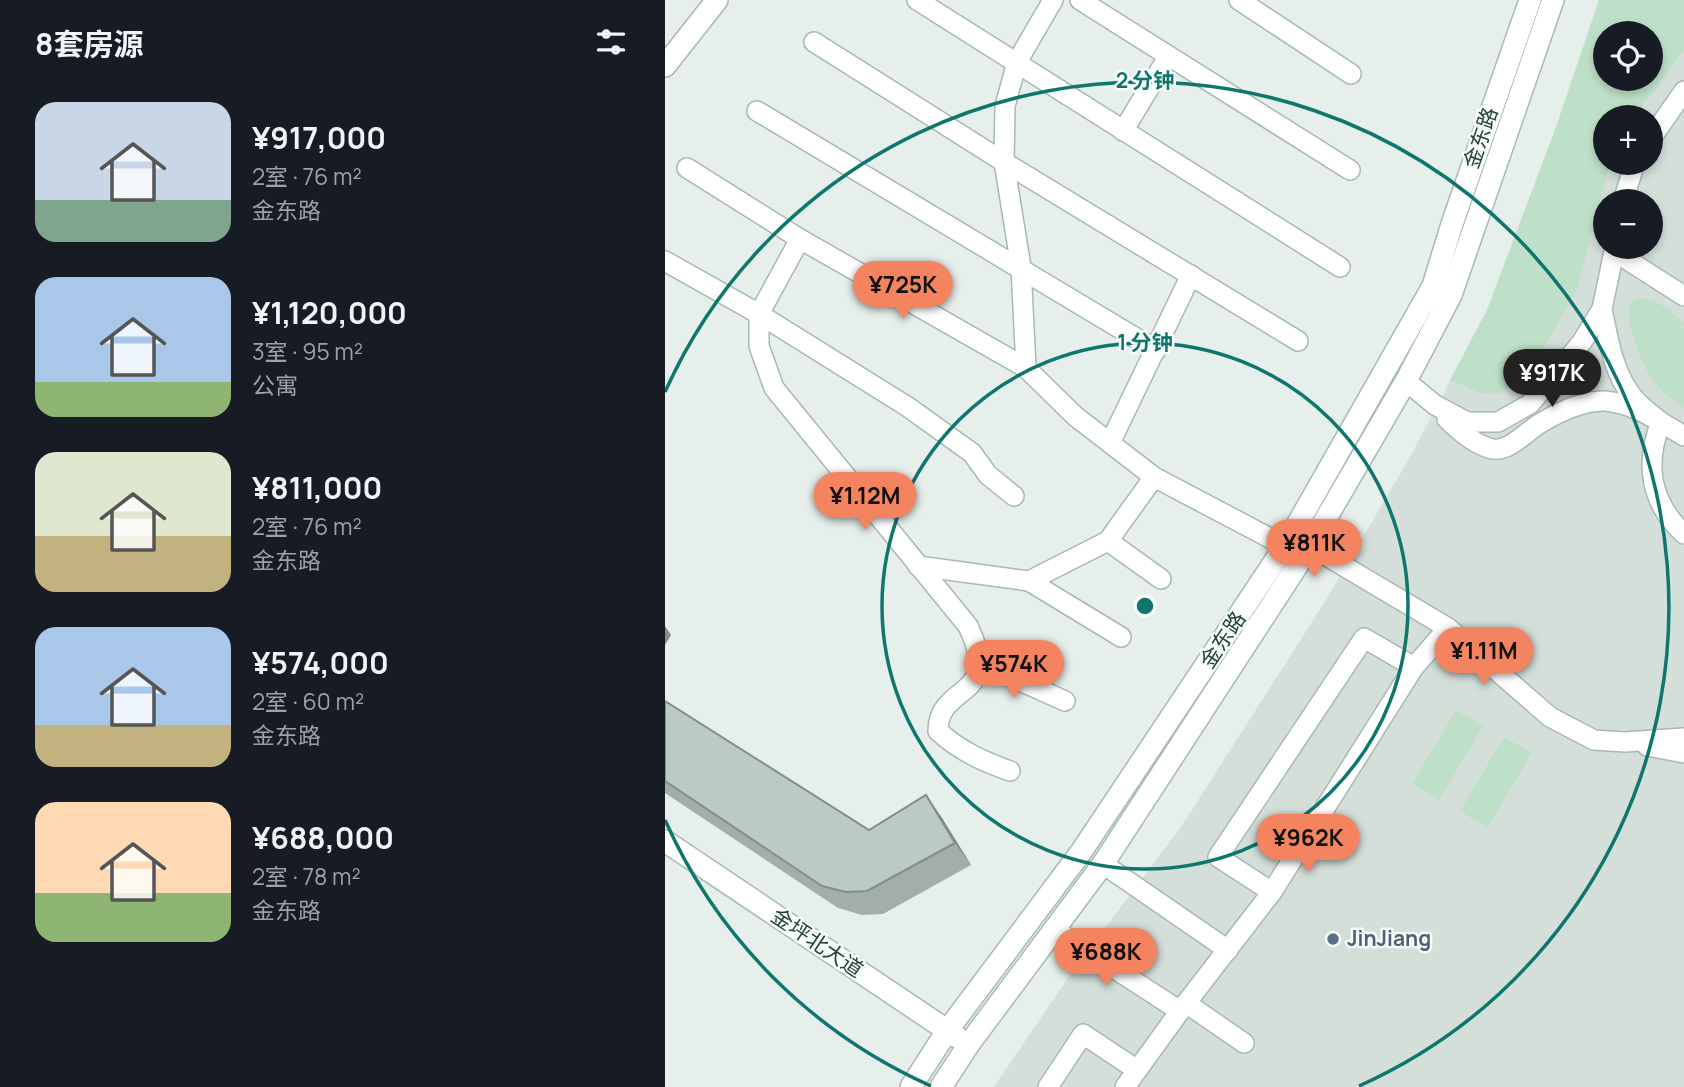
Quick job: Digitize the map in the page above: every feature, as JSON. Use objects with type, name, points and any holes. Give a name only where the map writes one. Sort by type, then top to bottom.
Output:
[{"type":"main road","points":[[665,66],[717,0]]},
{"type":"main road","name":"金东路","points":[[911,1087],[947,1031],[1081,852],[1285,547],[1433,286],[1529,0]]},
{"type":"main road","name":"金东路","points":[[941,1087],[969,1044],[1103,864],[1310,547],[1406,381],[1451,295],[1553,0]]},
{"type":"main road","name":"金坪北大道","points":[[665,841],[969,1044]]},
{"type":"street","points":[[917,0],[1340,267]]},
{"type":"street","points":[[1026,368],[1021,267],[1004,162],[1005,106],[1017,62],[1053,0]]},
{"type":"street","points":[[1080,0],[1350,170]]},
{"type":"street","points":[[1239,0],[1351,74]]},
{"type":"street","points":[[814,41],[1004,162],[1298,341]]},
{"type":"street","points":[[1123,131],[1168,57]]},
{"type":"street","points":[[1663,122],[1684,91]]},
{"type":"street","points":[[757,111],[1156,350]]},
{"type":"street","points":[[687,168],[800,239],[1026,368],[1075,416],[1154,477],[1285,547]]},
{"type":"street","points":[[800,239],[759,314],[759,346],[774,388],[968,626],[978,647],[980,663],[976,677],[968,688],[947,705],[938,717],[938,731],[954,746],[977,760],[1010,771]]},
{"type":"street","points":[[1435,405],[1467,422],[1498,422],[1530,404],[1582,342],[1602,309],[1613,259]]},
{"type":"street","points":[[1630,259],[1684,296]]},
{"type":"street","points":[[665,261],[759,314],[908,407],[972,453],[988,475],[1014,496]]},
{"type":"street","points":[[1110,443],[1191,275]]},
{"type":"street","points":[[1602,309],[1620,376],[1633,398],[1661,422]]},
{"type":"street","points":[[1406,381],[1435,405],[1450,422],[1477,442],[1494,449],[1510,445],[1540,424],[1570,409],[1604,401],[1632,407],[1684,436]]},
{"type":"street","points":[[1661,422],[1651,456],[1654,490],[1671,521],[1684,534]]},
{"type":"street","points":[[1029,581],[1108,541],[1154,477]]},
{"type":"street","points":[[1108,541],[1161,579]]},
{"type":"street","points":[[1310,547],[1448,628],[1550,717],[1594,740],[1625,742],[1684,738]]},
{"type":"street","points":[[918,566],[1029,581],[1121,637]]},
{"type":"street","points":[[1125,1087],[1272,892],[1414,667],[1448,628]]},
{"type":"street","points":[[1272,892],[1218,857],[1364,638],[1414,667]]},
{"type":"street","points":[[980,663],[1065,702]]},
{"type":"street","points":[[1625,742],[1684,754]]},
{"type":"street","points":[[1103,864],[1228,950]]},
{"type":"street","points":[[1055,930],[1244,1043]]},
{"type":"street","points":[[1048,1087],[1083,1034],[1137,1070]]},
{"type":"shaded area","points":[[1599,0],[1684,0],[1684,1087],[994,1087],[1072,972],[1181,827],[1326,600],[1414,450],[1487,310],[1555,130]]},
{"type":"green space","points":[[1599,0],[1684,0],[1684,50],[1663,78],[1663,21],[1593,21],[1593,91],[1653,91],[1643,105],[1593,105],[1593,175],[1607,175],[1603,189],[1593,189],[1593,228],[1577,290],[1543,350],[1522,380],[1498,394],[1480,393],[1450,380],[1487,310],[1555,130]]},
{"type":"green space","points":[[1640,298],[1659,303],[1684,323],[1684,408],[1658,386],[1638,350],[1629,315],[1632,301]]},
{"type":"green space","points":[[1456,710],[1483,726],[1439,800],[1412,784]]},
{"type":"green space","points":[[1504,737],[1532,753],[1487,828],[1460,811]]},
{"type":"building","points":[[665,701],[869,830],[926,795],[955,843],[867,891],[846,892],[822,886],[665,781]]},
{"type":"place","name":"JinJiang","points":[[1333,939]]}]
